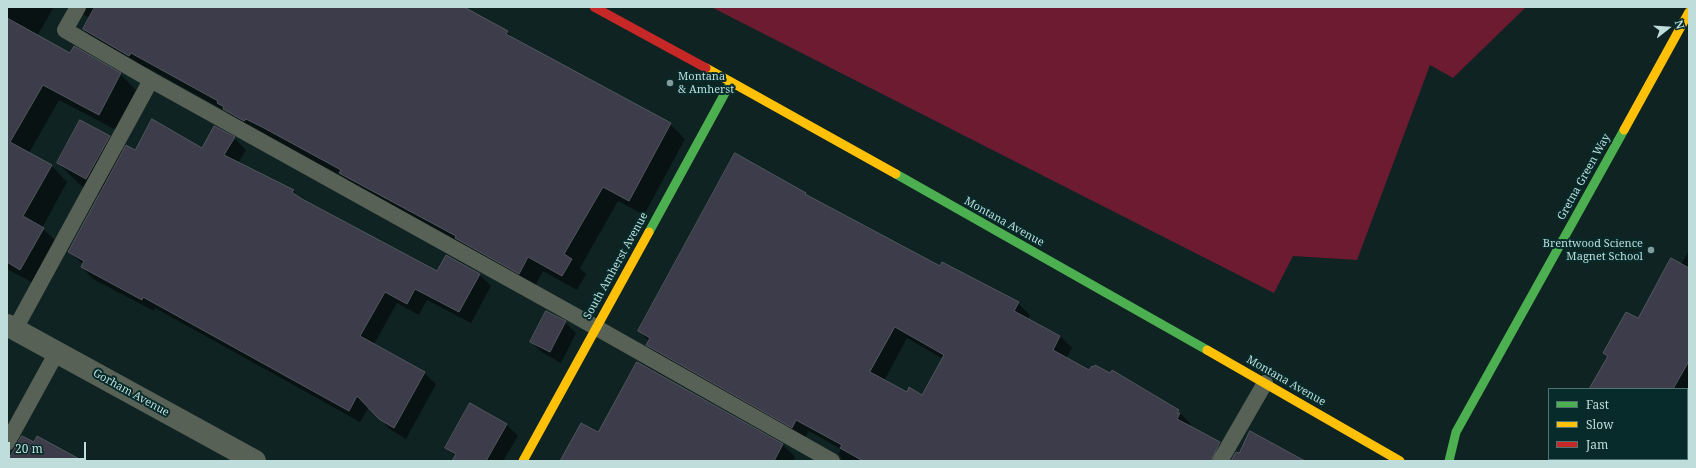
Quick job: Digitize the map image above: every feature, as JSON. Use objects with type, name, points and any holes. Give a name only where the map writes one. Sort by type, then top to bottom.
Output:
[{"type":"street","name":"Montana Avenue","points":[[594,7],[731,82],[1400,461]]},
{"type":"street","name":"Gretna Green Way","points":[[1448,461],[1456,432],[1689,12]]},
{"type":"street","name":"South Amherst Avenue","points":[[523,461],[731,82]]},
{"type":"street","name":"Gorham Avenue","points":[[11,327],[255,461]]},
{"type":"lane","points":[[78,7],[65,30],[151,80],[832,461]]},
{"type":"lane","points":[[11,327],[151,80]]},
{"type":"lane","points":[[7,443],[56,352]]},
{"type":"lane","points":[[1220,461],[1264,383]]},
{"type":"shaded area","points":[[711,7],[1526,7],[1453,78],[1430,65],[1357,260],[1293,256],[1274,293]]},
{"type":"building","points":[[95,7],[464,7],[508,31],[506,34],[671,123],[629,201],[603,187],[564,254],[572,259],[562,276],[528,257],[519,274],[455,238],[456,236],[339,173],[341,170],[264,128],[246,119],[244,121],[223,109],[224,107],[217,103],[218,101],[131,53],[129,56],[83,29]]},
{"type":"building","points":[[7,18],[70,53],[74,46],[121,73],[99,115],[43,85],[10,142],[52,165],[23,216],[44,228],[20,270],[7,262]]},
{"type":"building","points":[[152,119],[202,148],[214,126],[235,137],[224,155],[294,190],[292,192],[302,199],[437,271],[446,255],[480,274],[459,312],[415,289],[407,304],[385,292],[360,336],[425,372],[394,428],[379,419],[357,396],[349,411],[143,297],[142,300],[81,267],[84,261],[68,252],[126,145],[135,150]]},
{"type":"building","points":[[80,120],[110,136],[86,179],[57,163]]},
{"type":"building","points":[[735,153],[806,193],[805,194],[940,266],[942,262],[1019,302],[1014,311],[1060,336],[1053,350],[1089,370],[1095,365],[1110,373],[1112,370],[1179,410],[1177,413],[1180,413],[1177,419],[1220,442],[1211,461],[863,461],[840,448],[842,445],[796,420],[792,428],[646,345],[650,338],[638,331]],"holes":[[[895,327],[944,355],[922,395],[909,387],[907,392],[870,372]]]},
{"type":"building","points":[[1671,258],[1689,268],[1689,361],[1674,388],[1590,388],[1608,356],[1603,353],[1626,312],[1638,318]]},
{"type":"building","points":[[546,311],[566,321],[550,352],[530,342]]},
{"type":"building","points":[[637,362],[783,444],[774,461],[560,461],[581,423],[598,432]]},
{"type":"building","points":[[470,403],[507,424],[486,461],[452,461],[456,454],[445,448]]},
{"type":"building","points":[[1250,431],[1305,461],[1231,461],[1236,452],[1239,453]]},
{"type":"building","points":[[22,436],[34,442],[37,436],[83,461],[8,461]]},
{"type":"traffic: fast","points":[[649,232],[731,82]]},
{"type":"traffic: fast","points":[[1449,461],[1456,432],[1624,130]]},
{"type":"traffic: fast","points":[[896,174],[1207,350]]},
{"type":"traffic: slow","points":[[1624,130],[1689,12]]},
{"type":"traffic: slow","points":[[706,68],[896,174]]},
{"type":"traffic: slow","points":[[523,461],[649,232]]},
{"type":"traffic: slow","points":[[1207,350],[1400,461]]},
{"type":"traffic: jam","points":[[594,7],[706,68]]},
{"type":"place","name":"Montana & Amherst","points":[[670,83]]},
{"type":"place","name":"Brentwood Science Magnet School","points":[[1651,250]]}]
